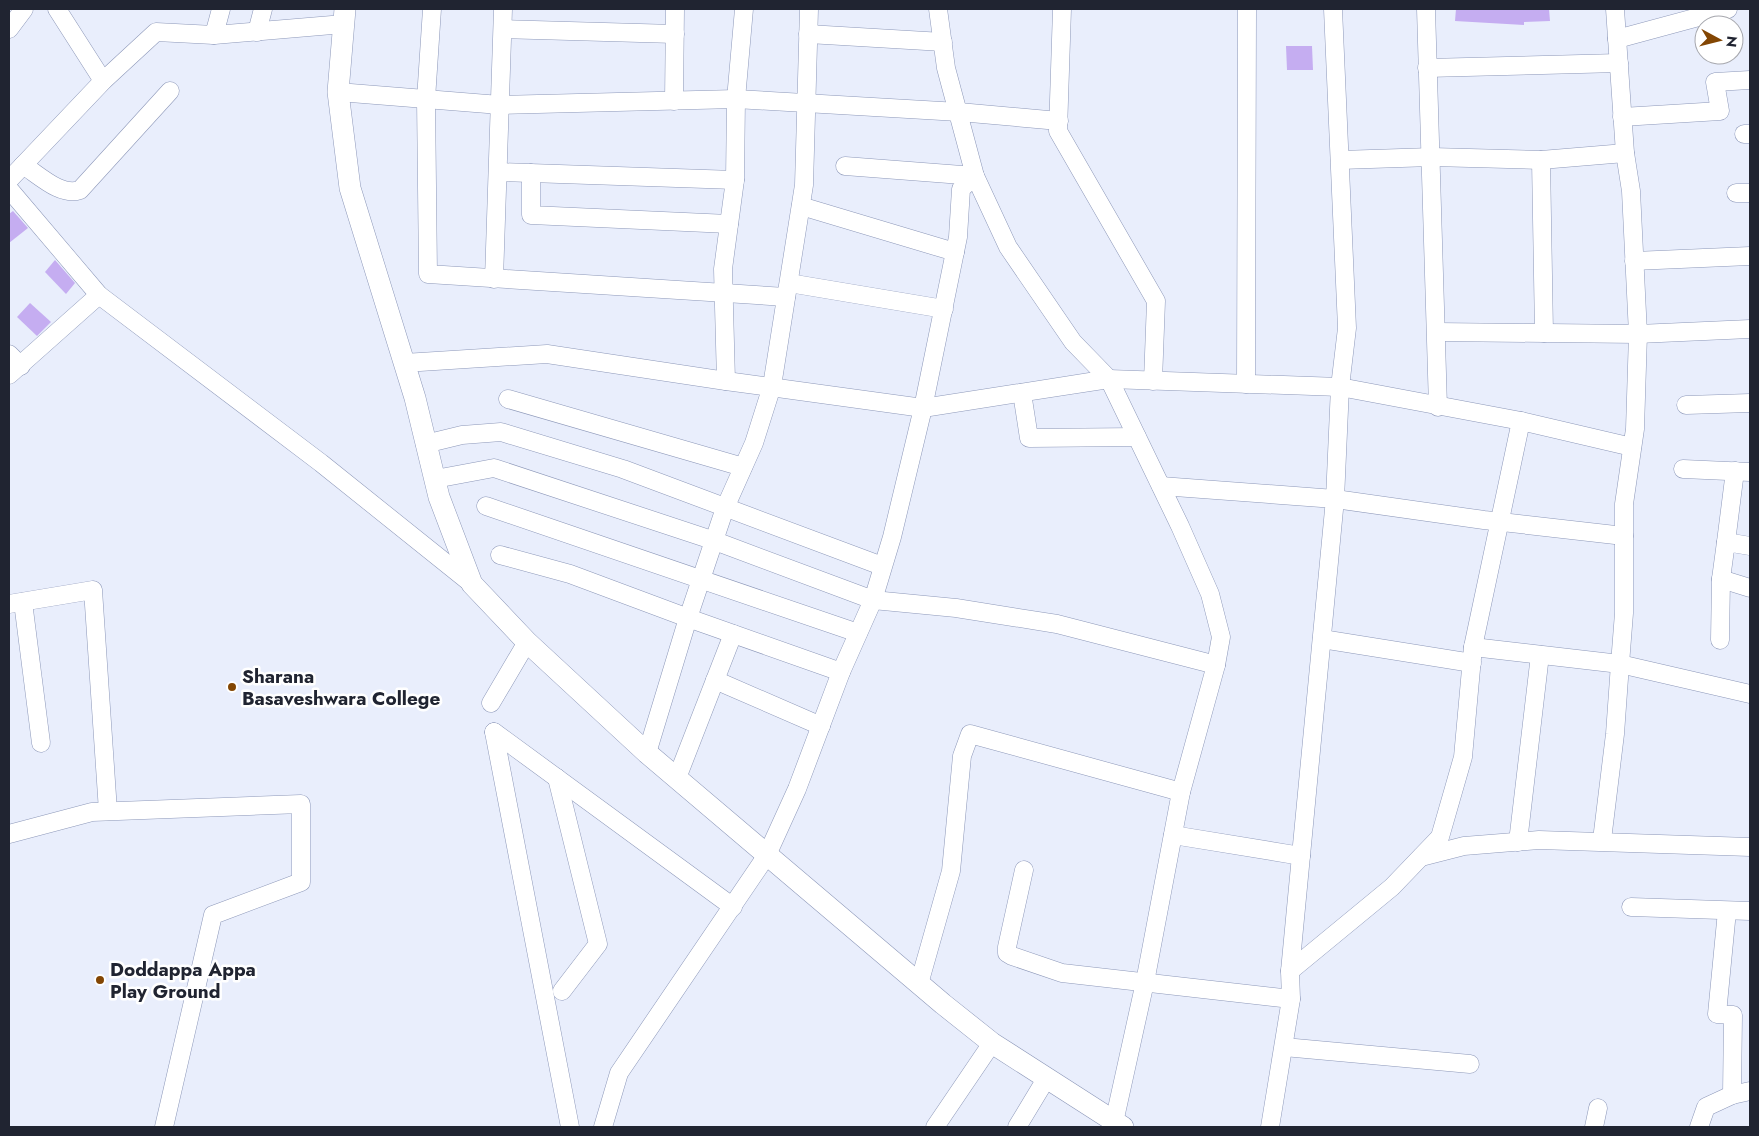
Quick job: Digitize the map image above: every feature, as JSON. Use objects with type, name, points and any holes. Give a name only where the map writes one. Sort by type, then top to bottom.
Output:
[{"type":"main road","points":[[344,16],[338,92],[350,188],[404,363],[435,479],[472,584],[527,642],[647,753],[919,984],[992,1043],[1117,1126]]},
{"type":"street","points":[[9,29],[24,9]]},
{"type":"street","points":[[58,9],[103,81]]},
{"type":"street","points":[[214,35],[221,9]]},
{"type":"street","points":[[257,32],[263,9]]},
{"type":"street","points":[[432,9],[426,99],[428,274],[723,293],[788,290],[944,309]]},
{"type":"street","points":[[494,279],[503,9]]},
{"type":"street","points":[[674,101],[675,9]]},
{"type":"street","points":[[726,381],[723,269],[735,180],[736,99],[744,9]]},
{"type":"street","points":[[647,753],[688,618],[725,508],[754,443],[772,386],[804,185],[809,9]]},
{"type":"street","points":[[938,9],[946,68],[975,176],[1008,247],[1073,342],[1110,379],[1210,594],[1221,637],[1216,665],[1181,792],[1117,1126]]},
{"type":"street","points":[[1062,9],[1058,131],[1156,301],[1153,381]]},
{"type":"street","points":[[1246,384],[1247,9]]},
{"type":"street","points":[[1270,1127],[1291,999],[1290,971],[1335,499],[1340,387],[1347,328],[1333,9]]},
{"type":"street","points":[[1426,9],[1432,157],[1438,407]]},
{"type":"street","points":[[1602,840],[1615,734],[1624,613],[1624,504],[1632,447],[1638,334],[1631,191],[1622,117],[1615,9]]},
{"type":"street","points":[[1617,39],[1728,9]]},
{"type":"street","points":[[9,180],[103,81],[156,32],[214,35],[257,32],[344,16]]},
{"type":"street","points":[[503,29],[675,34]]},
{"type":"street","points":[[808,34],[943,42]]},
{"type":"street","points":[[1428,68],[1619,63]]},
{"type":"street","points":[[1622,117],[1720,111],[1715,82],[1750,80]]},
{"type":"street","points":[[23,165],[64,191],[72,193],[80,190],[170,91]]},
{"type":"street","points":[[338,92],[500,105],[736,99],[959,112],[1059,121]]},
{"type":"street","points":[[1340,160],[1432,157],[1541,160],[1626,153]]},
{"type":"street","points":[[1541,160],[1544,333]]},
{"type":"street","points":[[845,166],[975,176]]},
{"type":"street","points":[[498,172],[735,180]]},
{"type":"street","points":[[531,172],[531,214],[730,224]]},
{"type":"street","points":[[603,1127],[619,1073],[767,855],[798,789],[841,672],[873,600],[892,537],[923,408],[955,252],[961,189],[975,176]]},
{"type":"street","points":[[9,188],[99,295],[321,463],[472,584]]},
{"type":"street","points":[[801,206],[955,252]]},
{"type":"street","points":[[1634,261],[1750,256]]},
{"type":"street","points":[[13,365],[99,295]]},
{"type":"street","points":[[1437,332],[1638,334],[1750,329]]},
{"type":"street","points":[[404,363],[547,354],[923,408],[1110,379],[1340,387],[1521,422],[1632,447]]},
{"type":"street","points":[[1022,393],[1029,438],[1137,438]]},
{"type":"street","points":[[508,399],[743,467]]},
{"type":"street","points":[[1686,405],[1750,403]]},
{"type":"street","points":[[1290,971],[1392,886],[1440,837],[1463,757],[1473,655],[1521,422]]},
{"type":"street","points":[[425,444],[462,435],[501,432],[623,469],[725,508],[818,540],[882,566]]},
{"type":"street","points":[[435,479],[494,468],[715,541],[873,600],[956,608],[1057,624],[1216,665]]},
{"type":"street","points":[[1683,469],[1743,472],[1726,542],[1721,579],[1720,640]]},
{"type":"street","points":[[1160,486],[1335,499],[1501,522],[1624,536]]},
{"type":"street","points":[[486,506],[858,633]]},
{"type":"street","points":[[1726,542],[1750,546]]},
{"type":"street","points":[[500,555],[570,574],[841,672]]},
{"type":"street","points":[[1721,579],[1750,588]]},
{"type":"street","points":[[41,743],[16,603],[93,590],[108,811]]},
{"type":"street","points":[[677,778],[733,634]]},
{"type":"street","points":[[1322,639],[1473,655],[1540,655],[1620,664],[1750,694]]},
{"type":"street","points":[[491,703],[527,642]]},
{"type":"street","points":[[1518,842],[1540,655]]},
{"type":"street","points":[[716,680],[821,726]]},
{"type":"street","points":[[570,1127],[494,732],[733,907]]},
{"type":"street","points":[[919,984],[950,871],[962,756],[970,734],[1181,792]]},
{"type":"street","points":[[556,778],[598,944],[562,991]]},
{"type":"street","points":[[9,834],[92,812],[302,804],[301,882],[213,916],[164,1127]]},
{"type":"street","points":[[1173,835],[1301,856]]},
{"type":"street","points":[[1420,857],[1464,846],[1518,842],[1602,840],[1750,847]]},
{"type":"street","points":[[1024,870],[1008,953],[1062,973],[1291,999]]},
{"type":"street","points":[[1631,907],[1750,912]]},
{"type":"street","points":[[1727,911],[1717,1014],[1734,1015],[1732,1095]]},
{"type":"street","points":[[934,1127],[992,1043]]},
{"type":"street","points":[[1284,1048],[1470,1064]]},
{"type":"street","points":[[1018,1127],[1046,1079]]},
{"type":"street","points":[[1699,1127],[1706,1107],[1732,1095],[1750,1091]]},
{"type":"street","points":[[1594,1127],[1598,1108]]},
{"type":"building","points":[[1456,9],[1549,9],[1550,21],[1524,22],[1524,25],[1455,21]]},
{"type":"building","points":[[1286,46],[1312,46],[1313,70],[1287,70]]},
{"type":"building","points":[[13,211],[28,228],[9,243],[9,214]]},
{"type":"building","points":[[55,260],[75,283],[66,294],[45,272]]},
{"type":"building","points":[[30,303],[51,322],[37,336],[17,317]]},
{"type":"place","name":"Sharana Basaveshwara College","points":[[232,687]]},
{"type":"place","name":"Doddappa Appa Play Ground","points":[[100,980]]}]
